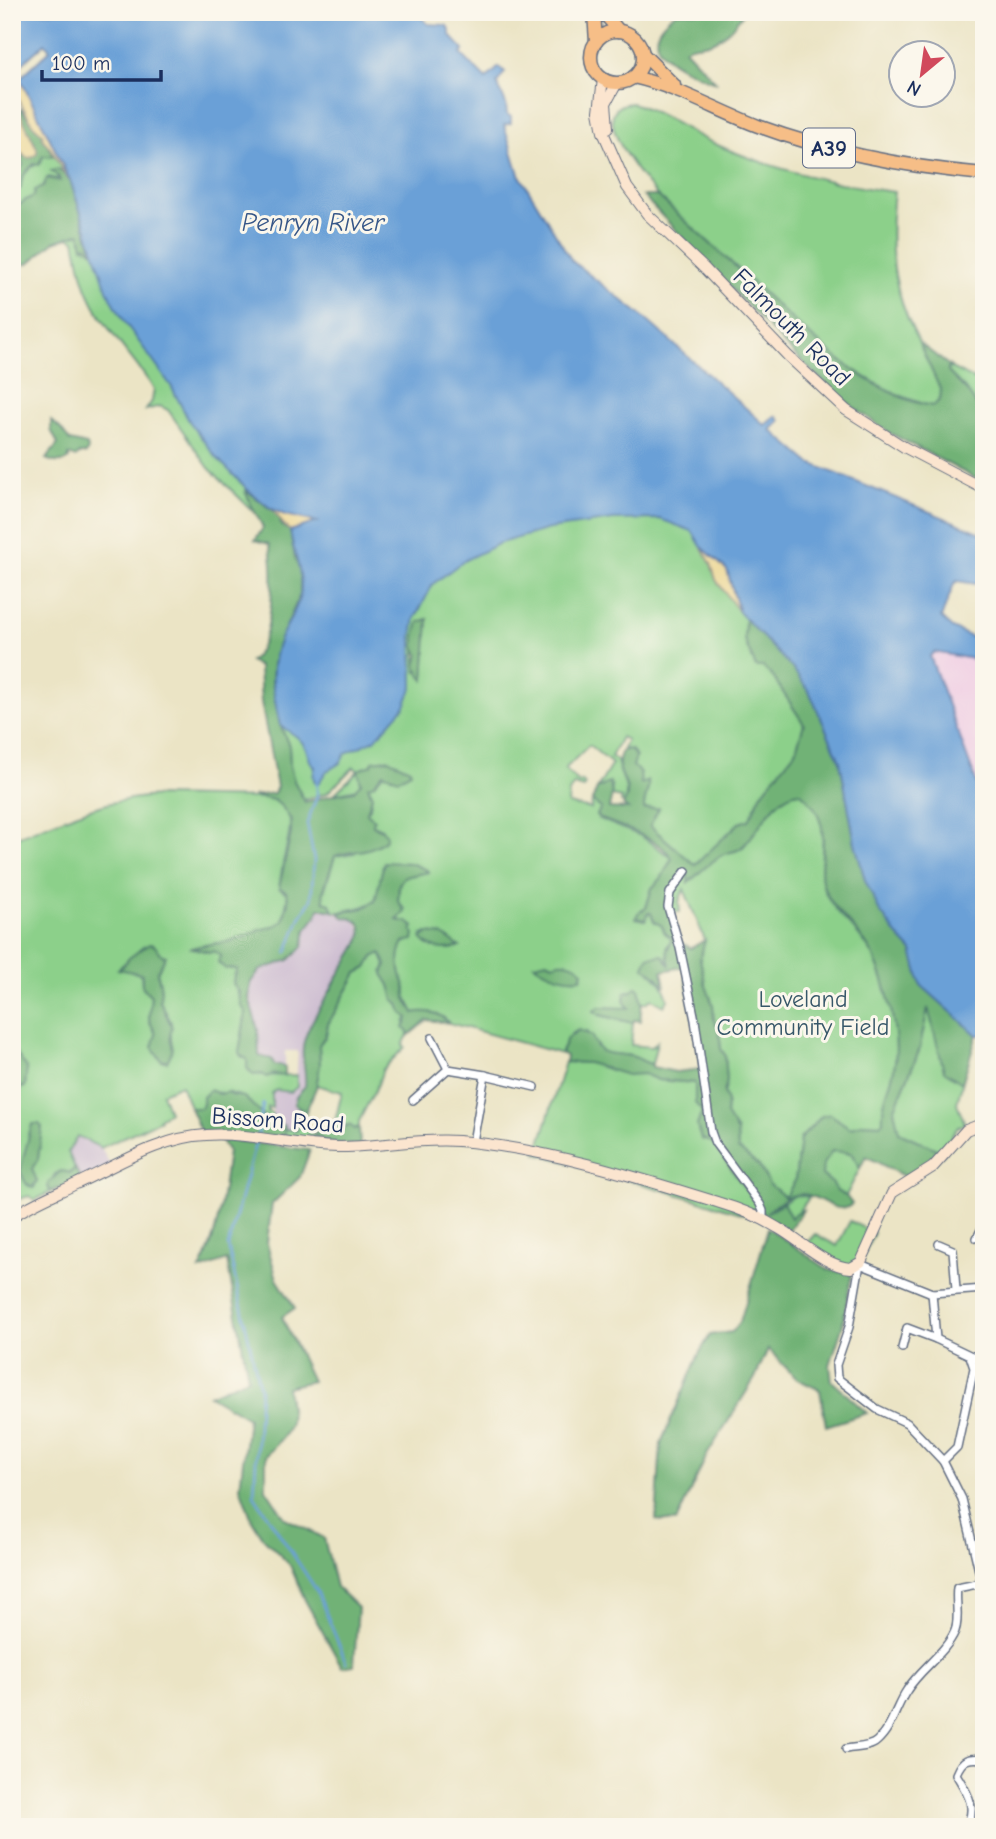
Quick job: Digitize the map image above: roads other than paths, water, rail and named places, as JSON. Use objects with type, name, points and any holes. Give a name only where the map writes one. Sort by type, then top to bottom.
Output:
[{"type":"highway","name":"Falmouth Road","points":[[594,12],[596,42],[592,49],[592,64],[603,79]]},
{"type":"highway","points":[[603,12],[618,31],[634,38],[643,54],[642,63],[633,77],[617,83],[603,79]]},
{"type":"highway","points":[[596,42],[602,36],[618,31]]},
{"type":"highway","name":"A39","points":[[643,54],[662,76],[683,92]]},
{"type":"highway","name":"A39","points":[[633,77],[658,82],[725,113],[808,142],[931,169],[984,174]]},
{"type":"street","name":"Falmouth Road","points":[[603,79],[599,111],[603,132],[630,192],[647,214],[831,397],[896,443],[984,489]]},
{"type":"street","name":"Falmouth Road","points":[[611,150],[606,103],[617,83]]},
{"type":"street","points":[[686,871],[670,893],[668,907],[695,1020],[711,1132],[715,1143],[760,1204],[763,1219]]},
{"type":"street","points":[[432,1038],[448,1069]]},
{"type":"street","points":[[448,1069],[535,1087]]},
{"type":"street","points":[[413,1100],[448,1069]]},
{"type":"street","points":[[473,1142],[485,1075]]},
{"type":"street","points":[[846,1749],[872,1745],[879,1740],[907,1689],[927,1669],[954,1631],[957,1619],[957,1588],[983,1588],[962,1499],[943,1461],[907,1423],[877,1409],[837,1378],[836,1365],[849,1327],[859,1265],[892,1193],[933,1167],[966,1130],[984,1123]]},
{"type":"street","name":"Bissom Road","points":[[12,1217],[175,1140],[206,1135],[340,1147],[425,1140],[473,1142],[525,1151],[624,1175],[720,1203],[763,1219],[838,1265],[851,1268],[859,1265]]},
{"type":"street","points":[[984,1224],[977,1238],[984,1242]]},
{"type":"street","points":[[939,1244],[953,1250],[956,1290]]},
{"type":"street","points":[[859,1265],[932,1293],[984,1289]]},
{"type":"street","points":[[932,1293],[936,1339]]},
{"type":"street","points":[[902,1348],[907,1328],[984,1362]]},
{"type":"street","points":[[943,1461],[957,1447],[974,1368],[970,1356]]},
{"type":"street","points":[[965,1827],[969,1821],[971,1798],[956,1774],[961,1763],[969,1758],[984,1759]]},
{"type":"water","name":"Penryn River","points":[[12,12],[417,12],[428,24],[446,25],[450,29],[450,35],[464,50],[461,54],[486,79],[499,67],[505,72],[497,83],[506,104],[507,114],[511,117],[511,123],[504,125],[519,174],[572,261],[641,315],[765,425],[776,416],[780,421],[771,430],[810,463],[984,534],[984,585],[957,581],[941,618],[952,628],[984,643],[984,661],[934,652],[930,656],[984,803],[984,1035],[977,1035],[921,985],[912,951],[879,910],[865,880],[855,843],[840,761],[810,693],[793,669],[739,612],[727,570],[701,546],[692,531],[660,519],[613,520],[549,529],[500,543],[463,561],[433,584],[415,618],[412,636],[413,686],[405,706],[375,740],[346,753],[340,763],[326,772],[317,785],[313,776],[315,767],[303,743],[280,725],[275,703],[273,671],[276,650],[296,607],[301,587],[290,531],[317,522],[285,515],[270,508],[216,457],[189,421],[171,386],[124,321],[108,292],[70,180],[20,78],[50,50],[45,43],[12,70]]},
{"type":"waterway","points":[[287,952],[300,918],[311,900],[314,860],[307,823],[317,796],[317,783]]},
{"type":"waterway","points":[[258,1134],[263,1104]]},
{"type":"waterway","points":[[256,1141],[228,1246],[260,1389],[254,1495],[317,1591],[346,1662]]},
{"type":"park label","name":"Loveland Community Field","points":[[803,1013]]}]
